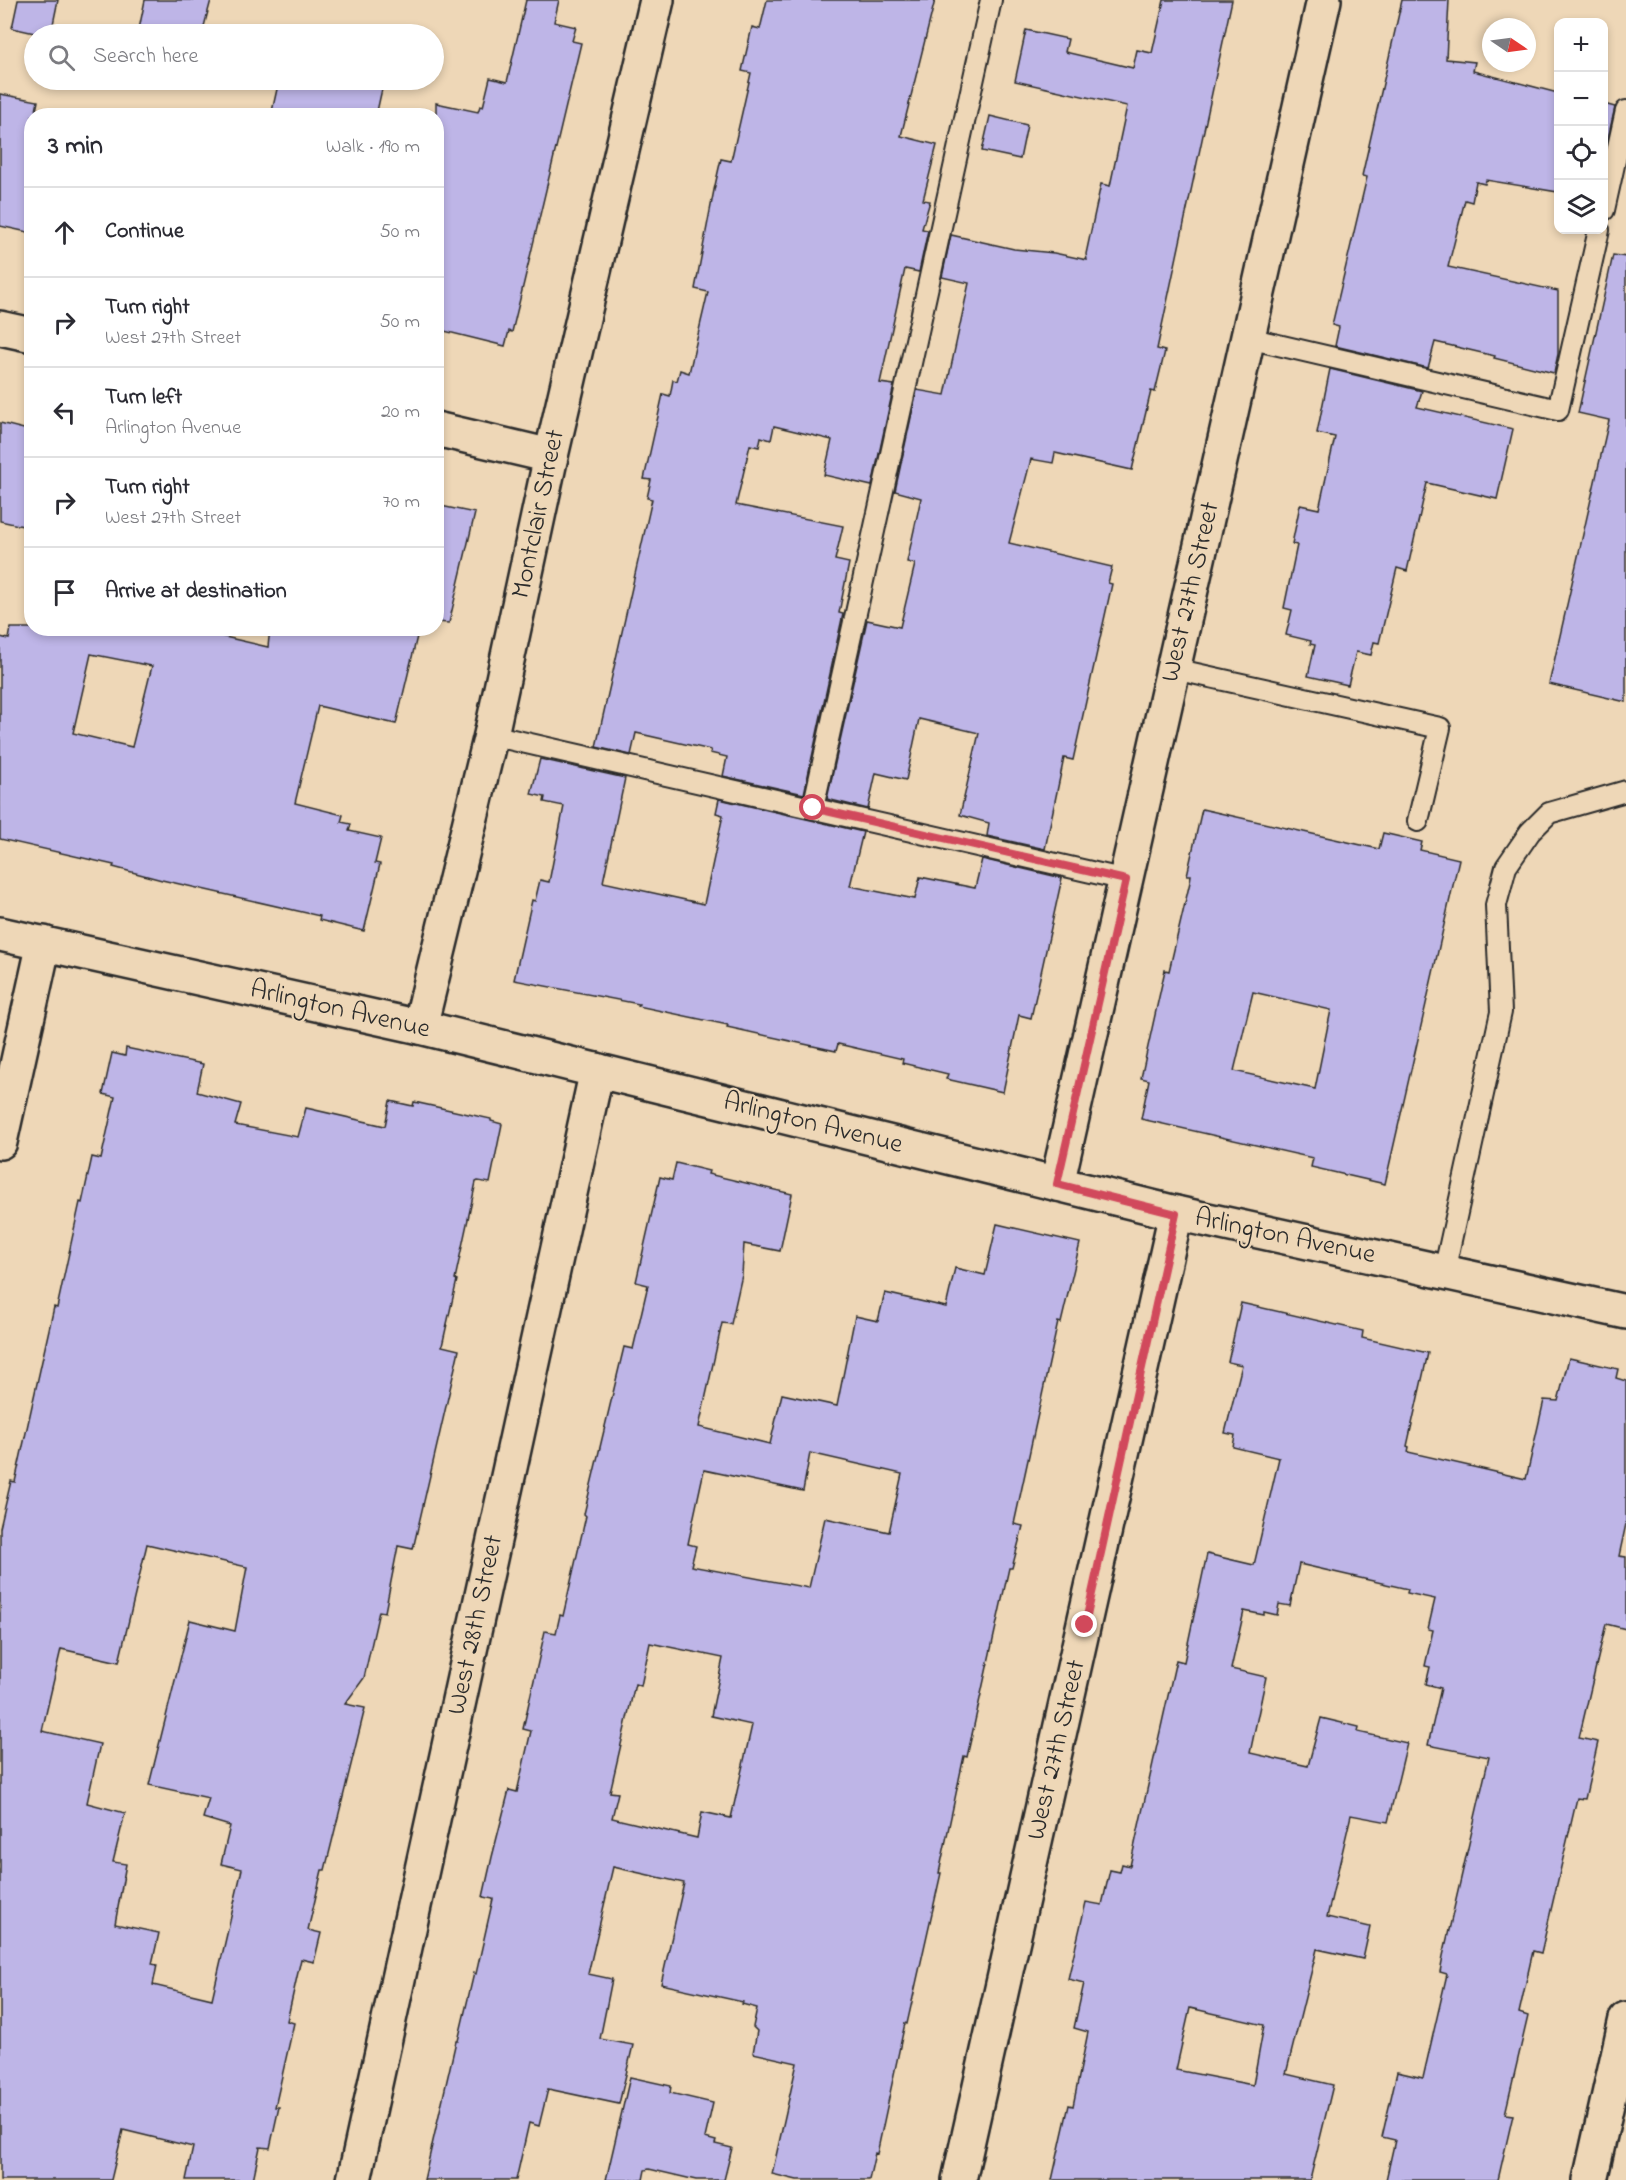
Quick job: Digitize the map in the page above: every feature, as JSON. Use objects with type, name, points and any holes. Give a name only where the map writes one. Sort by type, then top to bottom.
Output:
[{"type":"street","name":"Montclair Street","points":[[420,1028],[491,735],[551,456],[657,0]]},
{"type":"street","name":"West 27th Street","points":[[1057,1184],[1324,0]]},
{"type":"street","points":[[0,328],[24,333]]},
{"type":"street","points":[[444,431],[551,456]]},
{"type":"street","name":"Arlington Avenue","points":[[0,934],[597,1070],[1176,1214],[1626,1312]]},
{"type":"street","points":[[0,1142],[44,944]]},
{"type":"street","name":"West 28th Street","points":[[354,2180],[597,1070]]},
{"type":"street","name":"West 27th Street","points":[[959,2180],[1176,1214]]},
{"type":"street","points":[[1590,2180],[1626,2019]]},
{"type":"lane","points":[[813,808],[991,0]]},
{"type":"lane","points":[[1608,192],[1626,111]]},
{"type":"lane","points":[[1248,338],[1558,410],[1598,234]]},
{"type":"lane","points":[[1174,669],[1440,728],[1418,821]]},
{"type":"lane","points":[[491,735],[1126,880]]},
{"type":"lane","points":[[1444,1272],[1501,1012],[1496,905],[1506,867],[1530,832],[1549,813],[1626,791]]},
{"type":"building","points":[[18,0],[58,0],[53,24],[24,24],[24,31],[12,28]]},
{"type":"building","points":[[145,0],[211,0],[205,24],[140,24]]},
{"type":"building","points":[[526,0],[559,0],[554,22],[576,27],[572,41],[581,43],[512,332],[509,331],[505,346],[444,331],[444,108],[436,108],[436,103],[478,112],[480,106],[483,107],[490,78],[507,82]]},
{"type":"building","points":[[767,0],[935,0],[901,136],[937,145],[923,200],[930,201],[922,229],[928,230],[919,272],[905,269],[880,383],[894,385],[872,486],[824,475],[832,440],[774,426],[771,440],[761,437],[759,447],[750,445],[736,505],[843,526],[835,560],[849,563],[839,613],[843,614],[804,794],[723,776],[727,757],[710,753],[711,750],[636,733],[631,755],[596,747],[652,499],[647,498],[651,480],[644,479],[663,394],[670,396],[673,380],[677,381],[680,370],[689,373],[708,292],[695,289],[714,190],[721,159],[731,161],[751,73],[742,71],[752,27],[760,29]]},
{"type":"building","points":[[1164,0],[1232,0],[1157,349],[1165,351],[1155,392],[1151,391],[1132,470],[1055,453],[1053,463],[1031,459],[1009,543],[1112,567],[1108,583],[1112,584],[1073,760],[1064,758],[1045,849],[987,836],[989,823],[960,815],[979,733],[919,719],[906,780],[876,773],[868,809],[827,799],[867,620],[900,627],[915,564],[907,562],[921,498],[895,491],[917,390],[945,395],[969,283],[942,277],[951,235],[1014,249],[1054,253],[1087,260],[1086,254],[1101,184],[1110,186],[1127,106],[1015,81],[1026,30],[1068,39],[1065,52],[1133,68],[1137,50],[1152,53]]},
{"type":"building","points":[[1402,0],[1449,0],[1446,59],[1475,62],[1473,71],[1554,92],[1554,191],[1486,180],[1485,184],[1476,182],[1472,202],[1465,200],[1448,267],[1558,291],[1558,354],[1554,373],[1435,342],[1428,368],[1335,346],[1339,327],[1332,325],[1367,177],[1362,176]]},
{"type":"building","points":[[277,90],[382,90],[378,108],[273,108]]},
{"type":"building","points":[[0,94],[38,101],[37,108],[24,108],[24,231],[0,226]]},
{"type":"building","points":[[1608,105],[1615,107],[1608,139]]},
{"type":"building","points":[[990,116],[1027,125],[1020,159],[982,151]]},
{"type":"building","points":[[1613,255],[1626,257],[1626,702],[1549,684],[1609,420],[1578,413]]},
{"type":"building","points":[[1330,369],[1422,391],[1417,407],[1513,429],[1497,499],[1427,483],[1407,571],[1397,568],[1379,643],[1374,642],[1371,655],[1356,652],[1348,685],[1308,676],[1315,645],[1310,644],[1311,641],[1286,635],[1292,610],[1284,608],[1297,545],[1292,544],[1300,505],[1319,509],[1335,437],[1317,433]]},
{"type":"building","points":[[0,423],[24,429],[24,526],[0,521]]},
{"type":"building","points":[[444,507],[475,513],[449,623],[444,623]]},
{"type":"building","points":[[11,628],[24,628],[24,636],[220,636],[268,647],[269,636],[417,636],[396,724],[318,706],[295,803],[343,815],[341,822],[351,824],[349,831],[381,838],[375,863],[380,864],[364,931],[319,920],[320,916],[162,880],[113,867],[114,865],[0,839],[0,637],[9,639]],"holes":[[[91,654],[152,666],[132,747],[73,733]]]},
{"type":"building","points":[[540,759],[625,778],[603,882],[704,904],[723,815],[716,813],[719,799],[863,832],[850,886],[915,899],[920,877],[975,888],[982,859],[1062,878],[1031,1018],[1019,1015],[1003,1092],[946,1079],[948,1074],[902,1063],[903,1059],[838,1044],[836,1051],[638,1006],[639,1004],[514,980],[532,900],[535,901],[540,880],[549,882],[564,806],[544,802],[545,797],[531,794]]},
{"type":"building","points":[[1202,809],[1379,849],[1383,833],[1422,842],[1420,850],[1459,859],[1385,1184],[1311,1167],[1313,1158],[1141,1119],[1149,1080],[1141,1078],[1165,970],[1169,971],[1190,882],[1191,875],[1187,875]],"holes":[[[1253,992],[1331,1010],[1315,1089],[1234,1071]]]},
{"type":"building","points":[[126,1048],[203,1064],[197,1092],[241,1104],[235,1125],[298,1137],[306,1108],[385,1126],[390,1101],[413,1106],[414,1102],[491,1119],[491,1121],[502,1124],[490,1183],[476,1182],[455,1279],[457,1280],[442,1346],[459,1350],[413,1549],[398,1546],[385,1612],[379,1611],[364,1678],[345,1704],[365,1708],[308,1930],[321,1933],[314,1962],[301,1959],[287,2021],[294,2023],[275,2107],[279,2107],[270,2148],[260,2147],[253,2180],[186,2180],[193,2147],[123,2130],[111,2180],[0,2180],[0,1528],[11,1481],[15,1482],[54,1307],[57,1308],[92,1157],[101,1159],[115,1097],[103,1094],[112,1053],[125,1056]],"holes":[[[147,1544],[247,1567],[235,1631],[190,1620],[149,1785],[209,1798],[203,1818],[230,1826],[221,1864],[242,1869],[212,1999],[153,1985],[157,1965],[152,1964],[159,1933],[115,1924],[126,1864],[113,1862],[125,1813],[87,1803],[100,1744],[42,1731],[61,1649],[119,1662]]]},
{"type":"building","points":[[676,1163],[709,1171],[708,1174],[792,1194],[780,1251],[744,1244],[742,1275],[731,1324],[722,1323],[699,1427],[770,1444],[782,1394],[837,1406],[855,1316],[878,1321],[885,1293],[946,1307],[955,1268],[985,1275],[997,1224],[1080,1243],[1061,1323],[1058,1322],[1014,1524],[1023,1526],[1012,1568],[1009,1568],[967,1757],[964,1756],[939,1873],[941,1873],[877,2154],[875,2153],[869,2180],[797,2180],[772,2174],[797,2063],[753,2053],[757,2031],[753,2027],[757,2008],[742,2004],[743,2002],[661,1984],[684,1883],[613,1867],[588,1974],[612,1979],[600,2039],[633,2045],[619,2104],[548,2089],[539,2126],[529,2123],[516,2180],[424,2180],[456,2041],[458,2041],[474,1973],[476,1974],[493,1899],[483,1897],[492,1857],[509,1790],[517,1792],[531,1731],[523,1729],[545,1631],[556,1633],[560,1615],[563,1616],[586,1516],[584,1514],[624,1347],[633,1349],[648,1285],[636,1282],[660,1177],[672,1180]],"holes":[[[810,1453],[902,1474],[889,1532],[825,1518],[809,1588],[691,1566],[696,1546],[688,1544],[704,1470],[803,1491]],[[650,1643],[723,1658],[711,1716],[752,1725],[731,1818],[702,1812],[697,1838],[612,1818],[618,1793],[610,1792],[635,1684],[641,1686]]]},
{"type":"building","points":[[1241,1303],[1363,1331],[1362,1338],[1428,1353],[1407,1446],[1409,1447],[1408,1452],[1526,1479],[1544,1400],[1558,1401],[1569,1358],[1618,1369],[1616,1378],[1626,1381],[1626,1524],[1619,1556],[1626,1557],[1626,1629],[1606,1624],[1579,1738],[1598,1742],[1585,1799],[1577,1798],[1541,1953],[1533,1951],[1519,2013],[1528,2016],[1505,2114],[1513,2115],[1498,2180],[1386,2180],[1395,2140],[1382,2137],[1397,2072],[1423,2078],[1447,1974],[1440,1972],[1443,1956],[1489,1757],[1428,1745],[1441,1688],[1426,1684],[1430,1667],[1425,1666],[1433,1630],[1428,1629],[1435,1599],[1407,1593],[1408,1589],[1299,1564],[1290,1606],[1279,1604],[1277,1615],[1244,1611],[1231,1669],[1266,1677],[1250,1753],[1308,1766],[1321,1718],[1359,1727],[1358,1732],[1407,1743],[1388,1822],[1351,1815],[1327,1917],[1370,1927],[1363,1959],[1317,1949],[1286,2074],[1333,2085],[1310,2180],[1052,2180],[1069,2105],[1073,2106],[1088,2032],[1074,2028],[1084,1983],[1068,1979],[1086,1902],[1102,1905],[1110,1870],[1120,1872],[1122,1864],[1130,1866],[1176,1660],[1184,1662],[1207,1554],[1254,1565],[1279,1458],[1233,1447],[1235,1435],[1225,1433],[1242,1365],[1228,1362]],"holes":[[[1190,2008],[1264,2025],[1253,2085],[1176,2070]]]},
{"type":"building","points":[[630,2077],[671,2086],[670,2093],[713,2103],[705,2138],[716,2141],[715,2144],[732,2148],[724,2180],[696,2180],[649,2169],[645,2170],[643,2180],[606,2180]]},
{"type":"route","points":[[813,808],[1126,880],[1057,1184],[1176,1214],[1085,1625]]}]
